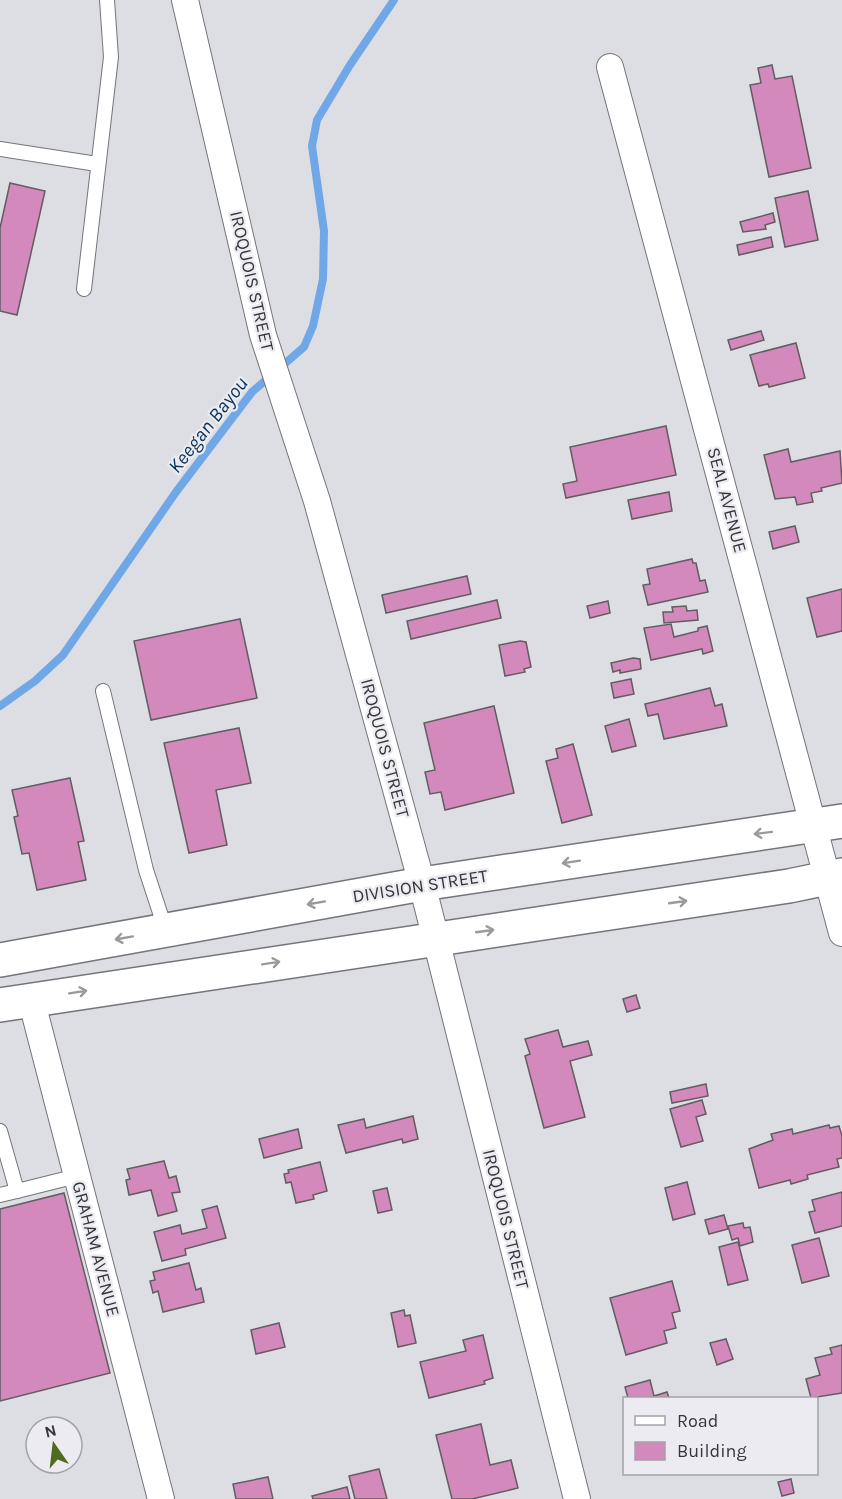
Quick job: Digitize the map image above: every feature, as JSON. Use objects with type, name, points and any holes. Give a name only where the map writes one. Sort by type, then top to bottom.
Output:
[{"type":"main road","name":"DIVISION STREET","points":[[0,960],[422,884],[829,824]]},
{"type":"main road","points":[[16,1002],[835,876]]},
{"type":"street","name":"IROQUOIS STREET","points":[[185,0],[263,335],[317,501],[422,884],[577,1499]]},
{"type":"street","name":"SEAL AVENUE","points":[[610,67],[829,824],[842,933]]},
{"type":"street","name":"GRAHAM AVENUE","points":[[16,1002],[77,1176],[161,1499]]},
{"type":"lane","points":[[84,289],[111,57],[107,0]]},
{"type":"lane","points":[[0,149],[97,164]]},
{"type":"lane","points":[[102,691],[146,870],[166,931]]},
{"type":"lane","points":[[0,1131],[16,1191]]},
{"type":"lane","points":[[0,1195],[77,1176]]},
{"type":"building","points":[[772,65],[775,79],[792,76],[811,168],[769,177],[750,85],[761,83],[758,68]]},
{"type":"building","points":[[10,183],[45,191],[17,315],[0,311],[0,228]]},
{"type":"building","points":[[808,191],[818,240],[785,247],[775,198]]},
{"type":"building","points":[[773,213],[775,222],[765,225],[766,229],[743,232],[740,222]]},
{"type":"building","points":[[771,237],[773,247],[739,255],[737,245]]},
{"type":"building","points":[[761,331],[764,340],[731,350],[728,340]]},
{"type":"building","points":[[796,343],[805,378],[769,387],[768,384],[759,386],[750,355]]},
{"type":"building","points":[[666,426],[676,475],[566,498],[563,484],[577,481],[570,447]]},
{"type":"building","points":[[788,449],[791,462],[840,451],[842,483],[811,493],[813,502],[797,505],[795,497],[775,499],[764,455]]},
{"type":"building","points":[[669,492],[672,511],[632,519],[628,500]]},
{"type":"building","points":[[795,526],[799,542],[773,549],[769,532]]},
{"type":"building","points":[[692,559],[693,563],[696,563],[700,581],[705,580],[708,592],[648,605],[643,585],[650,584],[647,569]]},
{"type":"building","points":[[467,576],[471,594],[386,613],[382,595]]},
{"type":"building","points":[[842,589],[842,631],[817,637],[807,598]]},
{"type":"building","points":[[497,600],[501,618],[411,639],[407,621]]},
{"type":"building","points":[[608,601],[610,613],[590,618],[587,606]]},
{"type":"building","points":[[686,606],[687,611],[697,610],[698,620],[664,623],[663,612],[673,612],[672,607]]},
{"type":"building","points":[[240,619],[257,698],[151,720],[134,641]]},
{"type":"building","points":[[671,624],[674,637],[698,631],[698,628],[707,626],[713,651],[703,654],[702,649],[651,660],[644,628]]},
{"type":"building","points":[[526,642],[531,667],[524,669],[525,672],[505,676],[499,645]]},
{"type":"building","points":[[633,658],[640,659],[641,669],[613,672],[611,663]]},
{"type":"building","points":[[631,679],[634,694],[614,698],[611,683]]},
{"type":"building","points":[[710,688],[715,706],[722,704],[727,726],[664,739],[658,714],[648,716],[645,704]]},
{"type":"building","points":[[494,706],[514,793],[445,810],[441,792],[430,794],[425,772],[435,770],[424,723]]},
{"type":"building","points":[[629,719],[636,746],[612,752],[605,726]]},
{"type":"building","points":[[239,728],[251,783],[216,790],[227,845],[189,853],[164,743]]},
{"type":"building","points":[[573,744],[592,815],[562,823],[546,761],[558,758],[556,749]]},
{"type":"building","points":[[70,778],[84,841],[78,842],[86,880],[37,890],[29,853],[22,854],[14,817],[18,816],[12,790]]},
{"type":"building","points":[[636,995],[640,1008],[627,1012],[623,999]]},
{"type":"building","points":[[558,1030],[563,1047],[588,1041],[592,1055],[570,1061],[585,1117],[544,1128],[525,1056],[530,1054],[525,1039]]},
{"type":"building","points":[[706,1084],[708,1096],[672,1103],[670,1092]]},
{"type":"building","points":[[702,1100],[706,1114],[696,1117],[703,1141],[681,1147],[670,1109]]},
{"type":"building","points":[[413,1116],[418,1139],[403,1143],[402,1139],[346,1153],[338,1125],[364,1119],[366,1128]]},
{"type":"building","points":[[829,1125],[830,1128],[839,1126],[842,1136],[842,1158],[837,1159],[839,1167],[807,1175],[808,1179],[791,1184],[790,1180],[759,1188],[749,1149],[773,1140],[771,1134],[792,1129],[793,1134]]},
{"type":"building","points":[[298,1129],[302,1148],[264,1158],[259,1139]]},
{"type":"building","points":[[164,1161],[169,1178],[176,1176],[180,1192],[172,1193],[177,1211],[158,1216],[151,1190],[129,1195],[126,1180],[130,1179],[127,1169]]},
{"type":"building","points":[[320,1162],[327,1191],[313,1195],[314,1199],[296,1203],[291,1182],[286,1183],[284,1174],[289,1173],[288,1170]]},
{"type":"building","points":[[687,1182],[695,1214],[673,1220],[665,1188]]},
{"type":"building","points":[[387,1188],[392,1210],[378,1213],[373,1191]]},
{"type":"building","points":[[842,1192],[842,1226],[815,1233],[809,1212],[815,1211],[812,1200]]},
{"type":"building","points":[[64,1193],[110,1373],[0,1401],[0,1209]]},
{"type":"building","points":[[217,1206],[226,1238],[185,1249],[186,1255],[162,1261],[154,1232],[180,1225],[182,1234],[207,1228],[202,1210]]},
{"type":"building","points":[[724,1215],[728,1229],[709,1234],[705,1220]]},
{"type":"building","points":[[743,1223],[744,1228],[750,1227],[753,1242],[740,1246],[738,1238],[732,1240],[728,1226]]},
{"type":"building","points":[[819,1238],[829,1276],[802,1283],[792,1245]]},
{"type":"building","points":[[738,1242],[748,1280],[728,1285],[719,1247]]},
{"type":"building","points":[[189,1263],[196,1290],[201,1288],[204,1302],[163,1312],[158,1291],[153,1293],[150,1281],[155,1280],[153,1272]]},
{"type":"building","points":[[672,1281],[680,1311],[672,1313],[676,1328],[664,1331],[667,1343],[626,1355],[610,1298]]},
{"type":"building","points":[[404,1310],[405,1316],[410,1315],[416,1343],[398,1347],[391,1313]]},
{"type":"building","points":[[279,1323],[285,1347],[256,1354],[251,1330]]},
{"type":"building","points":[[483,1335],[493,1378],[484,1381],[485,1384],[429,1398],[420,1362],[466,1351],[463,1340]]},
{"type":"building","points":[[726,1339],[733,1359],[717,1365],[710,1343]]},
{"type":"building","points":[[842,1345],[842,1393],[811,1397],[806,1379],[820,1375],[815,1358],[832,1354],[830,1348]]},
{"type":"building","points":[[650,1380],[654,1396],[667,1392],[669,1397],[628,1397],[625,1387]]},
{"type":"building","points":[[481,1424],[490,1465],[511,1460],[518,1488],[472,1499],[452,1499],[436,1435]]},
{"type":"building","points":[[379,1469],[387,1499],[355,1499],[349,1476]]},
{"type":"building","points":[[268,1477],[273,1499],[236,1499],[233,1484]]},
{"type":"building","points":[[791,1479],[794,1493],[782,1496],[778,1482]]},
{"type":"building","points":[[347,1487],[350,1499],[313,1499],[312,1496]]},
{"type":"waterway","name":"Keegan Bayou","points":[[0,706],[35,681],[63,655],[176,492],[252,392],[304,347],[313,326],[323,279],[324,231],[312,146],[317,120],[350,65],[394,0]]}]
